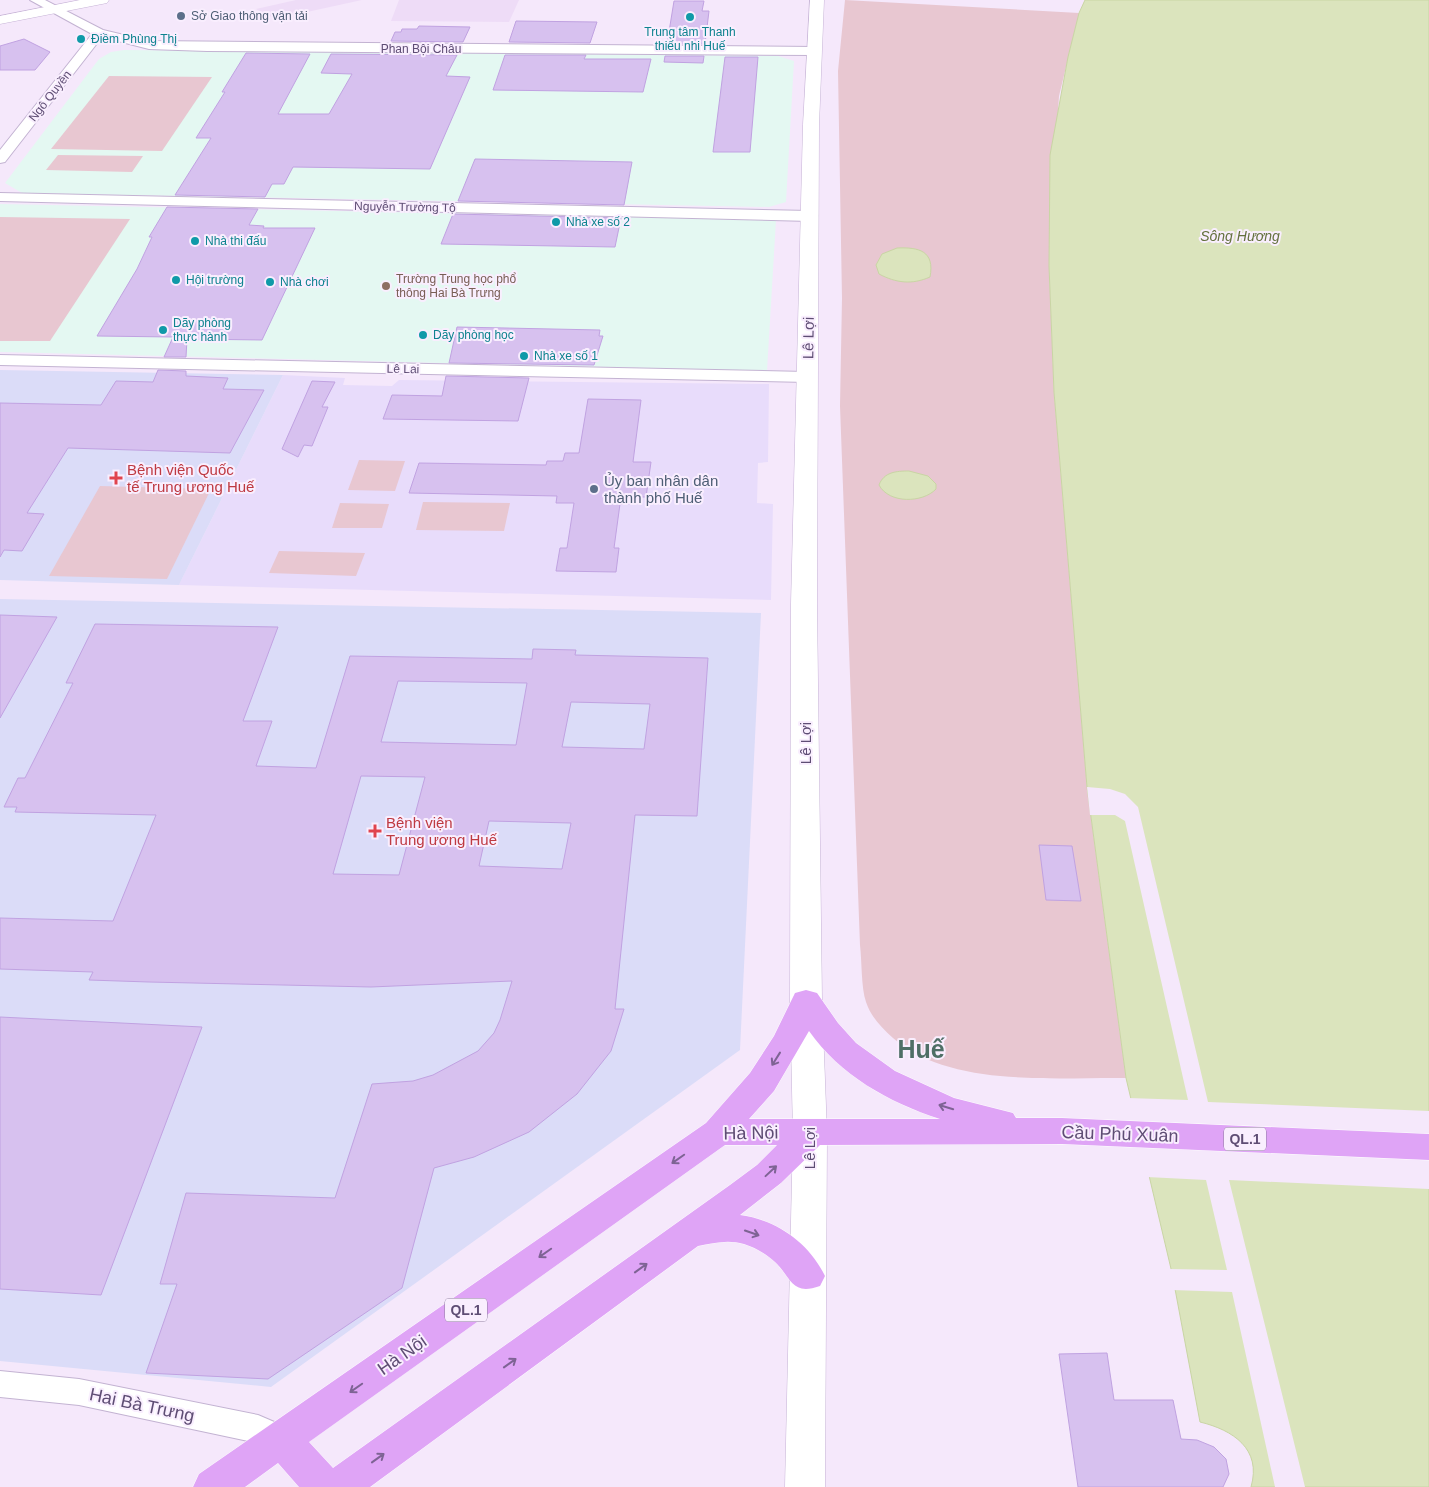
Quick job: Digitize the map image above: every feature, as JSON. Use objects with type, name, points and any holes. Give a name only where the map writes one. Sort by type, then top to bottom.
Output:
[{"type":"main road","points":[[0,20],[102,0]]},
{"type":"main road","name":"Lê Lợi","points":[[805,1487],[810,1132],[806,1001],[804,604],[811,125],[817,0]]},
{"type":"main road","points":[[806,1001],[825,1030],[851,1058],[885,1080],[929,1102],[990,1120],[1062,1132]]},
{"type":"main road","points":[[718,1132],[762,1082],[788,1039],[806,1001]]},
{"type":"main road","name":"Hà Nội","points":[[213,1487],[718,1132],[810,1132]]},
{"type":"main road","name":"Cầu Phú Xuân","points":[[810,1132],[1062,1132],[1429,1147]]},
{"type":"main road","name":"Hà Nội","points":[[338,1487],[769,1174],[810,1132]]},
{"type":"main road","points":[[688,1234],[724,1227],[747,1230],[787,1250],[807,1276]]},
{"type":"main road","points":[[282,1440],[325,1487]]},
{"type":"street","name":"Phan Bội Châu","points":[[36,0],[99,33],[149,45],[815,51]]},
{"type":"street","name":"Ngô Quyền","points":[[0,159],[99,33]]},
{"type":"street","name":"Nguyễn Trường Tộ","points":[[0,197],[810,216]]},
{"type":"street","name":"Lê Lai","points":[[0,360],[807,377]]},
{"type":"street","name":"Hai Bà Trưng","points":[[0,1384],[88,1394],[258,1429],[282,1440]]},
{"type":"shaded area","points":[[296,0],[362,0],[275,19],[256,9]]},
{"type":"shaded area","points":[[399,0],[519,0],[509,22],[391,21]]},
{"type":"shaded area","points":[[845,0],[1079,13],[1059,96],[1050,228],[1049,266],[1054,392],[1087,787],[1126,1078],[1004,1076],[973,1072],[943,1065],[916,1054],[893,1038],[874,1017],[864,996],[860,945],[840,406],[842,298],[838,71]]},
{"type":"shaded area","points":[[124,50],[778,56],[794,61],[786,202],[769,207],[22,193],[5,183],[99,59],[111,52]]},
{"type":"shaded area","points":[[109,76],[212,77],[162,151],[51,149]]},
{"type":"shaded area","points":[[58,155],[143,156],[132,172],[46,170]]},
{"type":"shaded area","name":"Trường Trung học phổ thông Hai Bà Trưng","points":[[0,204],[776,220],[767,371],[0,352]]},
{"type":"shaded area","points":[[0,217],[130,219],[50,341],[0,341]]},
{"type":"shaded area","name":"Bệnh viện Quốc tế Trung ương Huế","points":[[0,370],[283,375],[179,585],[0,580]]},
{"type":"shaded area","points":[[283,375],[345,378],[343,385],[392,386],[399,380],[769,384],[768,462],[758,463],[757,503],[773,504],[771,600],[179,585]]},
{"type":"shaded area","points":[[359,460],[405,461],[395,491],[348,490]]},
{"type":"shaded area","points":[[100,486],[211,489],[167,579],[49,576]]},
{"type":"shaded area","points":[[423,502],[510,503],[504,531],[416,530]]},
{"type":"shaded area","points":[[340,503],[389,504],[382,528],[332,528]]},
{"type":"shaded area","points":[[279,551],[365,553],[356,576],[269,573]]},
{"type":"shaded area","name":"Bệnh viện Trung ương Huế","points":[[0,599],[761,613],[740,1050],[271,1387],[0,1361]]},
{"type":"water","name":"Sông Hương","points":[[1085,0],[1429,0],[1429,1487],[1251,1487],[1252,1462],[1242,1443],[1223,1430],[1200,1422],[1172,1273],[1126,1078],[1087,787],[1054,392],[1049,266],[1050,155],[1068,57],[1079,13]]},
{"type":"water","points":[[897,248],[912,248],[924,252],[930,261],[930,277],[923,280],[904,282],[879,274],[876,265],[882,254]]},
{"type":"water","points":[[909,471],[928,476],[936,484],[936,489],[923,497],[906,499],[890,496],[879,485],[887,475],[895,472]]},
{"type":"pier","points":[[1087,787],[1110,789],[1125,794],[1138,807],[1208,1102],[1429,1111],[1429,1189],[1229,1180],[1305,1487],[1275,1487],[1232,1292],[1172,1290],[1168,1269],[1227,1270],[1206,1180],[1147,1177],[1128,1098],[1188,1100],[1125,821],[1115,815],[1090,815]]},
{"type":"building","name":"Trung tâm Thanh thiếu nhi Huế","points":[[674,1],[704,1],[702,11],[709,11],[705,44],[667,44]]},
{"type":"building","points":[[516,21],[597,22],[590,43],[509,42]]},
{"type":"building","points":[[419,26],[470,27],[463,42],[391,41],[395,32],[401,32],[402,29],[417,29]]},
{"type":"building","points":[[24,39],[50,52],[35,70],[0,70],[0,46]]},
{"type":"building","points":[[246,53],[310,54],[278,114],[329,114],[352,74],[321,73],[331,54],[457,55],[446,76],[470,77],[430,169],[293,167],[284,184],[272,184],[265,197],[175,195],[211,138],[196,138],[225,92],[222,92]]},
{"type":"building","points":[[505,55],[586,55],[584,59],[651,59],[643,92],[493,90]]},
{"type":"building","points":[[665,56],[704,56],[703,63],[664,62]]},
{"type":"building","points":[[725,57],[758,57],[750,152],[713,152]]},
{"type":"building","points":[[475,159],[632,162],[624,205],[458,201]]},
{"type":"building","points":[[167,207],[258,209],[249,225],[264,226],[263,228],[315,228],[262,340],[187,339],[186,357],[164,357],[173,337],[97,336],[137,269],[152,237],[149,237]]},
{"type":"building","points":[[453,214],[621,218],[615,247],[441,244]]},
{"type":"building","points":[[457,327],[600,330],[599,336],[603,336],[594,365],[449,363]]},
{"type":"building","points":[[158,370],[186,371],[186,376],[228,378],[223,389],[264,390],[230,453],[68,448],[27,513],[44,514],[22,551],[4,550],[0,557],[0,403],[101,405],[116,381],[153,382]]},
{"type":"building","points":[[446,376],[529,378],[518,421],[383,419],[392,395],[442,396]]},
{"type":"building","points":[[312,381],[335,382],[322,407],[328,407],[312,446],[304,445],[298,457],[282,449]]},
{"type":"building","name":"Ủy ban nhân dân thành phố Huế","points":[[588,399],[641,400],[633,462],[651,462],[646,497],[632,497],[631,504],[620,504],[614,548],[619,548],[616,572],[556,571],[560,548],[567,548],[574,503],[556,503],[557,496],[409,493],[419,463],[546,465],[547,461],[563,461],[565,453],[579,453]]},
{"type":"building","points":[[0,615],[57,617],[0,718]]},
{"type":"building","points":[[95,624],[278,627],[243,721],[272,721],[256,766],[316,768],[350,656],[532,659],[533,649],[576,650],[575,655],[708,658],[697,816],[635,815],[615,1009],[624,1009],[611,1051],[577,1094],[529,1132],[474,1157],[434,1168],[402,1288],[268,1379],[146,1373],[177,1284],[160,1284],[186,1193],[335,1198],[372,1084],[413,1081],[433,1075],[478,1051],[494,1033],[512,981],[371,987],[149,982],[89,980],[93,972],[0,969],[0,918],[113,921],[156,815],[15,812],[17,807],[4,807],[18,778],[25,778],[73,683],[66,683]],"holes":[[[398,681],[527,683],[516,745],[381,742]],[[571,702],[650,704],[644,749],[562,747]],[[361,776],[425,777],[399,875],[333,874]],[[489,821],[571,823],[562,869],[479,866]]]},
{"type":"building","points":[[1039,845],[1072,846],[1081,901],[1046,900]]},
{"type":"building","points":[[0,1017],[202,1027],[101,1295],[0,1289]]},
{"type":"building","points":[[1107,1353],[1114,1400],[1173,1400],[1181,1439],[1197,1440],[1214,1447],[1226,1459],[1229,1474],[1223,1487],[1078,1487],[1059,1354]]},
{"type":"place","name":"Sở Giao thông vận tải","points":[[181,16]]},
{"type":"place","name":"Trung tâm Thanh thiếu nhi Huế","points":[[690,17]]},
{"type":"place","name":"Điềm Phùng Thį","points":[[81,39]]},
{"type":"place","name":"Nhà xe số 2","points":[[556,222]]},
{"type":"place","name":"Nhà thi đấu","points":[[195,241]]},
{"type":"place","name":"Hội trường","points":[[176,280]]},
{"type":"place","name":"Nhà chơi","points":[[270,282]]},
{"type":"place","name":"Trường Trung học phổ thông Hai Bà Trưng","points":[[386,286]]},
{"type":"place","name":"Dãy phòng thực hành","points":[[163,330]]},
{"type":"place","name":"Dãy phòng học","points":[[423,335]]},
{"type":"place","name":"Nhà xe số 1","points":[[524,356]]},
{"type":"place","name":"Bệnh viện Quốc tế Trung ương Huế","points":[[116,478]]},
{"type":"place","name":"Ủy ban nhân dân thành phố Huế","points":[[594,489]]},
{"type":"place","name":"Bệnh viện Trung ương Huế","points":[[375,831]]},
{"type":"district","name":"Huế","points":[[921,1049]]}]
